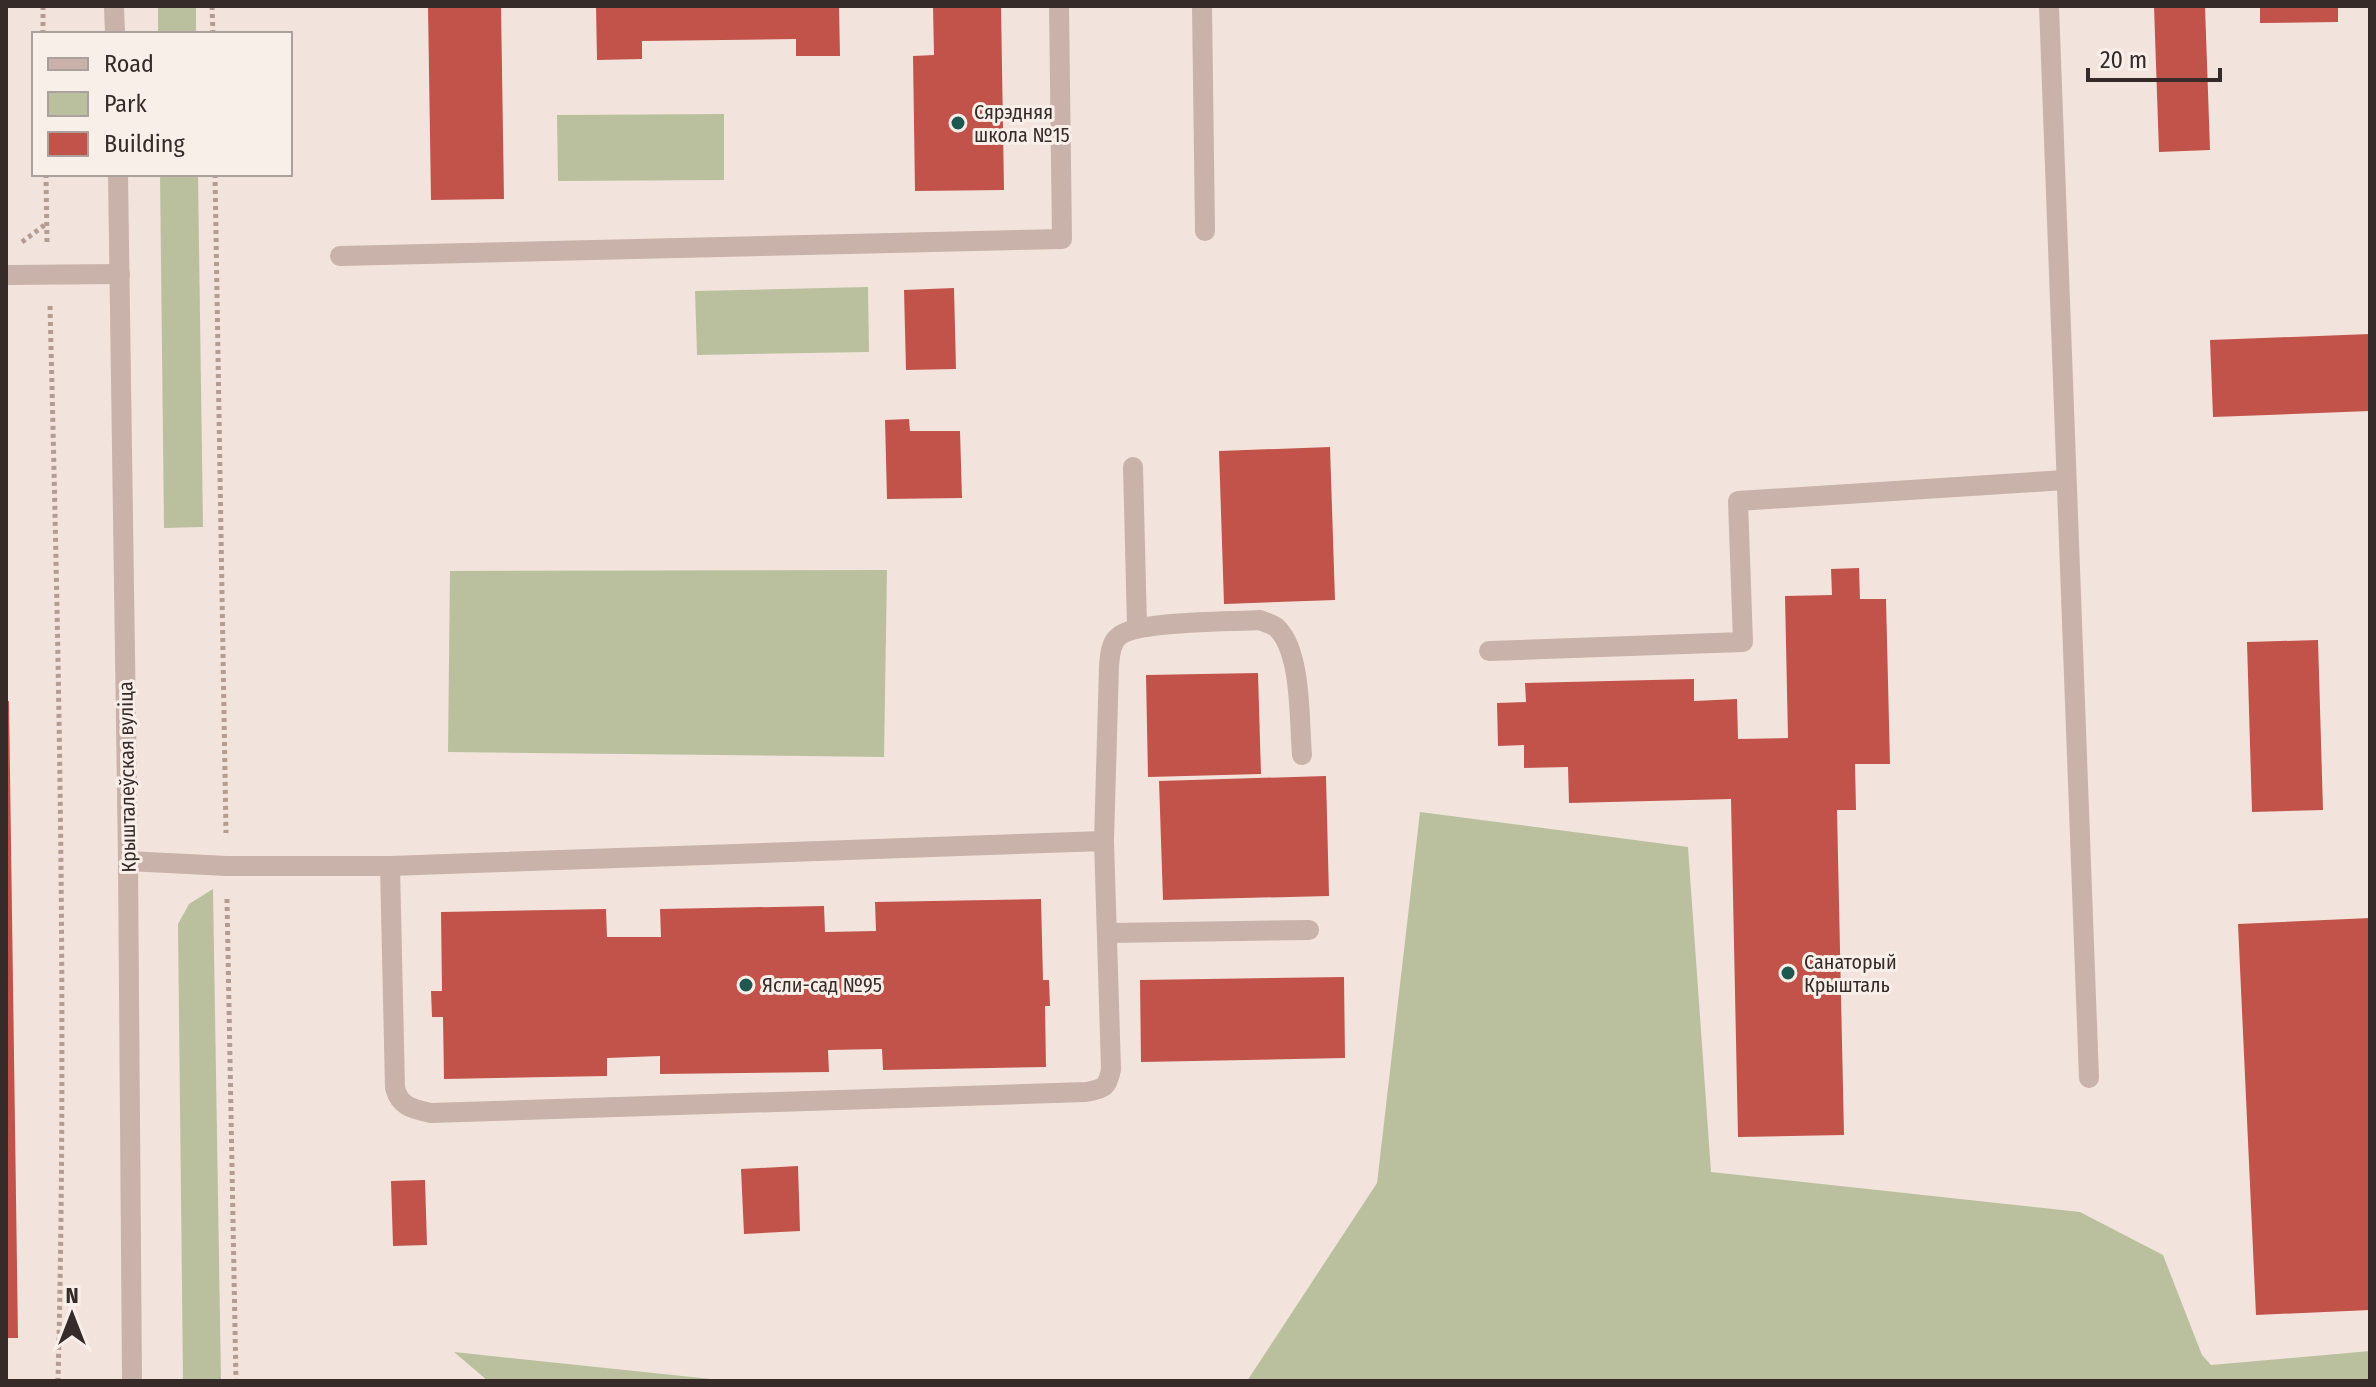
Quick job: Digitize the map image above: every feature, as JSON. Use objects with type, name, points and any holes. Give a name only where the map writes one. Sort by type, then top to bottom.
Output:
[{"type":"street","points":[[114,6],[115,32]]},
{"type":"street","points":[[340,256],[1062,239],[1059,6]]},
{"type":"street","points":[[1202,6],[1205,231]]},
{"type":"street","points":[[2049,6],[2089,1078]]},
{"type":"street","name":"Крышталеўская вуліца","points":[[118,176],[132,1381]]},
{"type":"street","points":[[6,275],[120,274]]},
{"type":"street","points":[[1133,467],[1137,626]]},
{"type":"street","points":[[1489,651],[1743,642],[1738,501],[2065,480]]},
{"type":"street","points":[[390,866],[395,1088],[398,1099],[411,1109],[431,1113],[1070,1093],[1103,1089],[1109,1084],[1111,1069],[1104,841],[1112,645],[1118,636],[1137,626],[1260,620],[1275,626],[1287,641],[1293,658],[1302,755]]},
{"type":"street","points":[[128,861],[227,866],[390,866],[1104,841]]},
{"type":"street","points":[[1109,933],[1309,930]]},
{"type":"path","points":[[43,6],[43,32]]},
{"type":"path","points":[[212,6],[213,32]]},
{"type":"path","points":[[46,176],[58,623],[62,1212],[58,1381]]},
{"type":"path","points":[[215,176],[236,1381]]},
{"type":"path","points":[[15,247],[46,223]]},
{"type":"green space","points":[[158,6],[196,6],[196,32],[158,32]]},
{"type":"green space","points":[[724,114],[724,180],[558,181],[557,115]]},
{"type":"green space","points":[[160,176],[198,176],[203,527],[164,528]]},
{"type":"green space","points":[[868,287],[869,352],[697,355],[695,291]]},
{"type":"green space","points":[[887,570],[884,757],[448,752],[450,571]]},
{"type":"green space","points":[[1420,812],[1688,847],[1711,1172],[2080,1212],[2163,1255],[2202,1355],[2211,1365],[2370,1351],[2370,1381],[1247,1381],[1377,1183]]},
{"type":"green space","points":[[213,889],[221,1381],[183,1381],[178,924],[189,904]]},
{"type":"green space","points":[[454,1352],[730,1381],[488,1381]]},
{"type":"building","points":[[428,6],[501,6],[504,199],[431,200]]},
{"type":"building","points":[[596,6],[839,6],[840,56],[796,56],[796,39],[642,41],[642,59],[597,60]]},
{"type":"building","name":"Сярэдняя школа №15","points":[[933,6],[1001,6],[1004,190],[915,191],[913,56],[934,55]]},
{"type":"building","points":[[2154,6],[2205,6],[2210,150],[2159,152]]},
{"type":"building","points":[[2260,6],[2338,6],[2338,22],[2260,23]]},
{"type":"building","points":[[954,288],[956,369],[906,370],[904,290]]},
{"type":"building","points":[[2370,334],[2370,411],[2213,417],[2210,340]]},
{"type":"building","points":[[909,419],[910,431],[960,431],[962,498],[887,499],[885,420]]},
{"type":"building","points":[[1330,447],[1335,600],[1224,604],[1219,451]]},
{"type":"building","name":"Санаторый Крышталь","points":[[1859,568],[1860,599],[1886,599],[1890,764],[1855,764],[1856,810],[1837,810],[1844,1135],[1738,1137],[1731,799],[1569,803],[1568,767],[1524,768],[1524,745],[1498,746],[1497,703],[1526,702],[1525,683],[1694,679],[1694,701],[1737,699],[1738,739],[1788,738],[1785,596],[1832,595],[1831,569]]},
{"type":"building","points":[[2318,640],[2323,810],[2252,812],[2247,642]]},
{"type":"building","points":[[1258,673],[1261,774],[1148,777],[1146,675]]},
{"type":"building","points":[[6,701],[9,701],[18,1338],[6,1338]]},
{"type":"building","points":[[1326,776],[1329,896],[1163,900],[1159,781]]},
{"type":"building","name":"Ясли-сад №95","points":[[1041,899],[1043,980],[1049,980],[1050,1006],[1045,1006],[1046,1067],[883,1070],[882,1049],[828,1050],[829,1072],[660,1074],[660,1056],[607,1058],[607,1076],[444,1079],[443,1017],[432,1017],[431,991],[442,991],[441,912],[606,909],[607,937],[661,937],[660,909],[824,906],[825,932],[876,931],[875,902]]},
{"type":"building","points":[[2370,918],[2370,1310],[2256,1315],[2238,924]]},
{"type":"building","points":[[1344,977],[1345,1058],[1141,1062],[1140,980]]},
{"type":"building","points":[[798,1166],[800,1231],[744,1234],[741,1169]]},
{"type":"building","points":[[425,1180],[427,1245],[393,1246],[391,1181]]},
{"type":"place","name":"Сярэдняя школа №15","points":[[958,123]]},
{"type":"place","name":"Санаторый Крышталь","points":[[1788,973]]},
{"type":"place","name":"Ясли-сад №95","points":[[746,985]]}]
